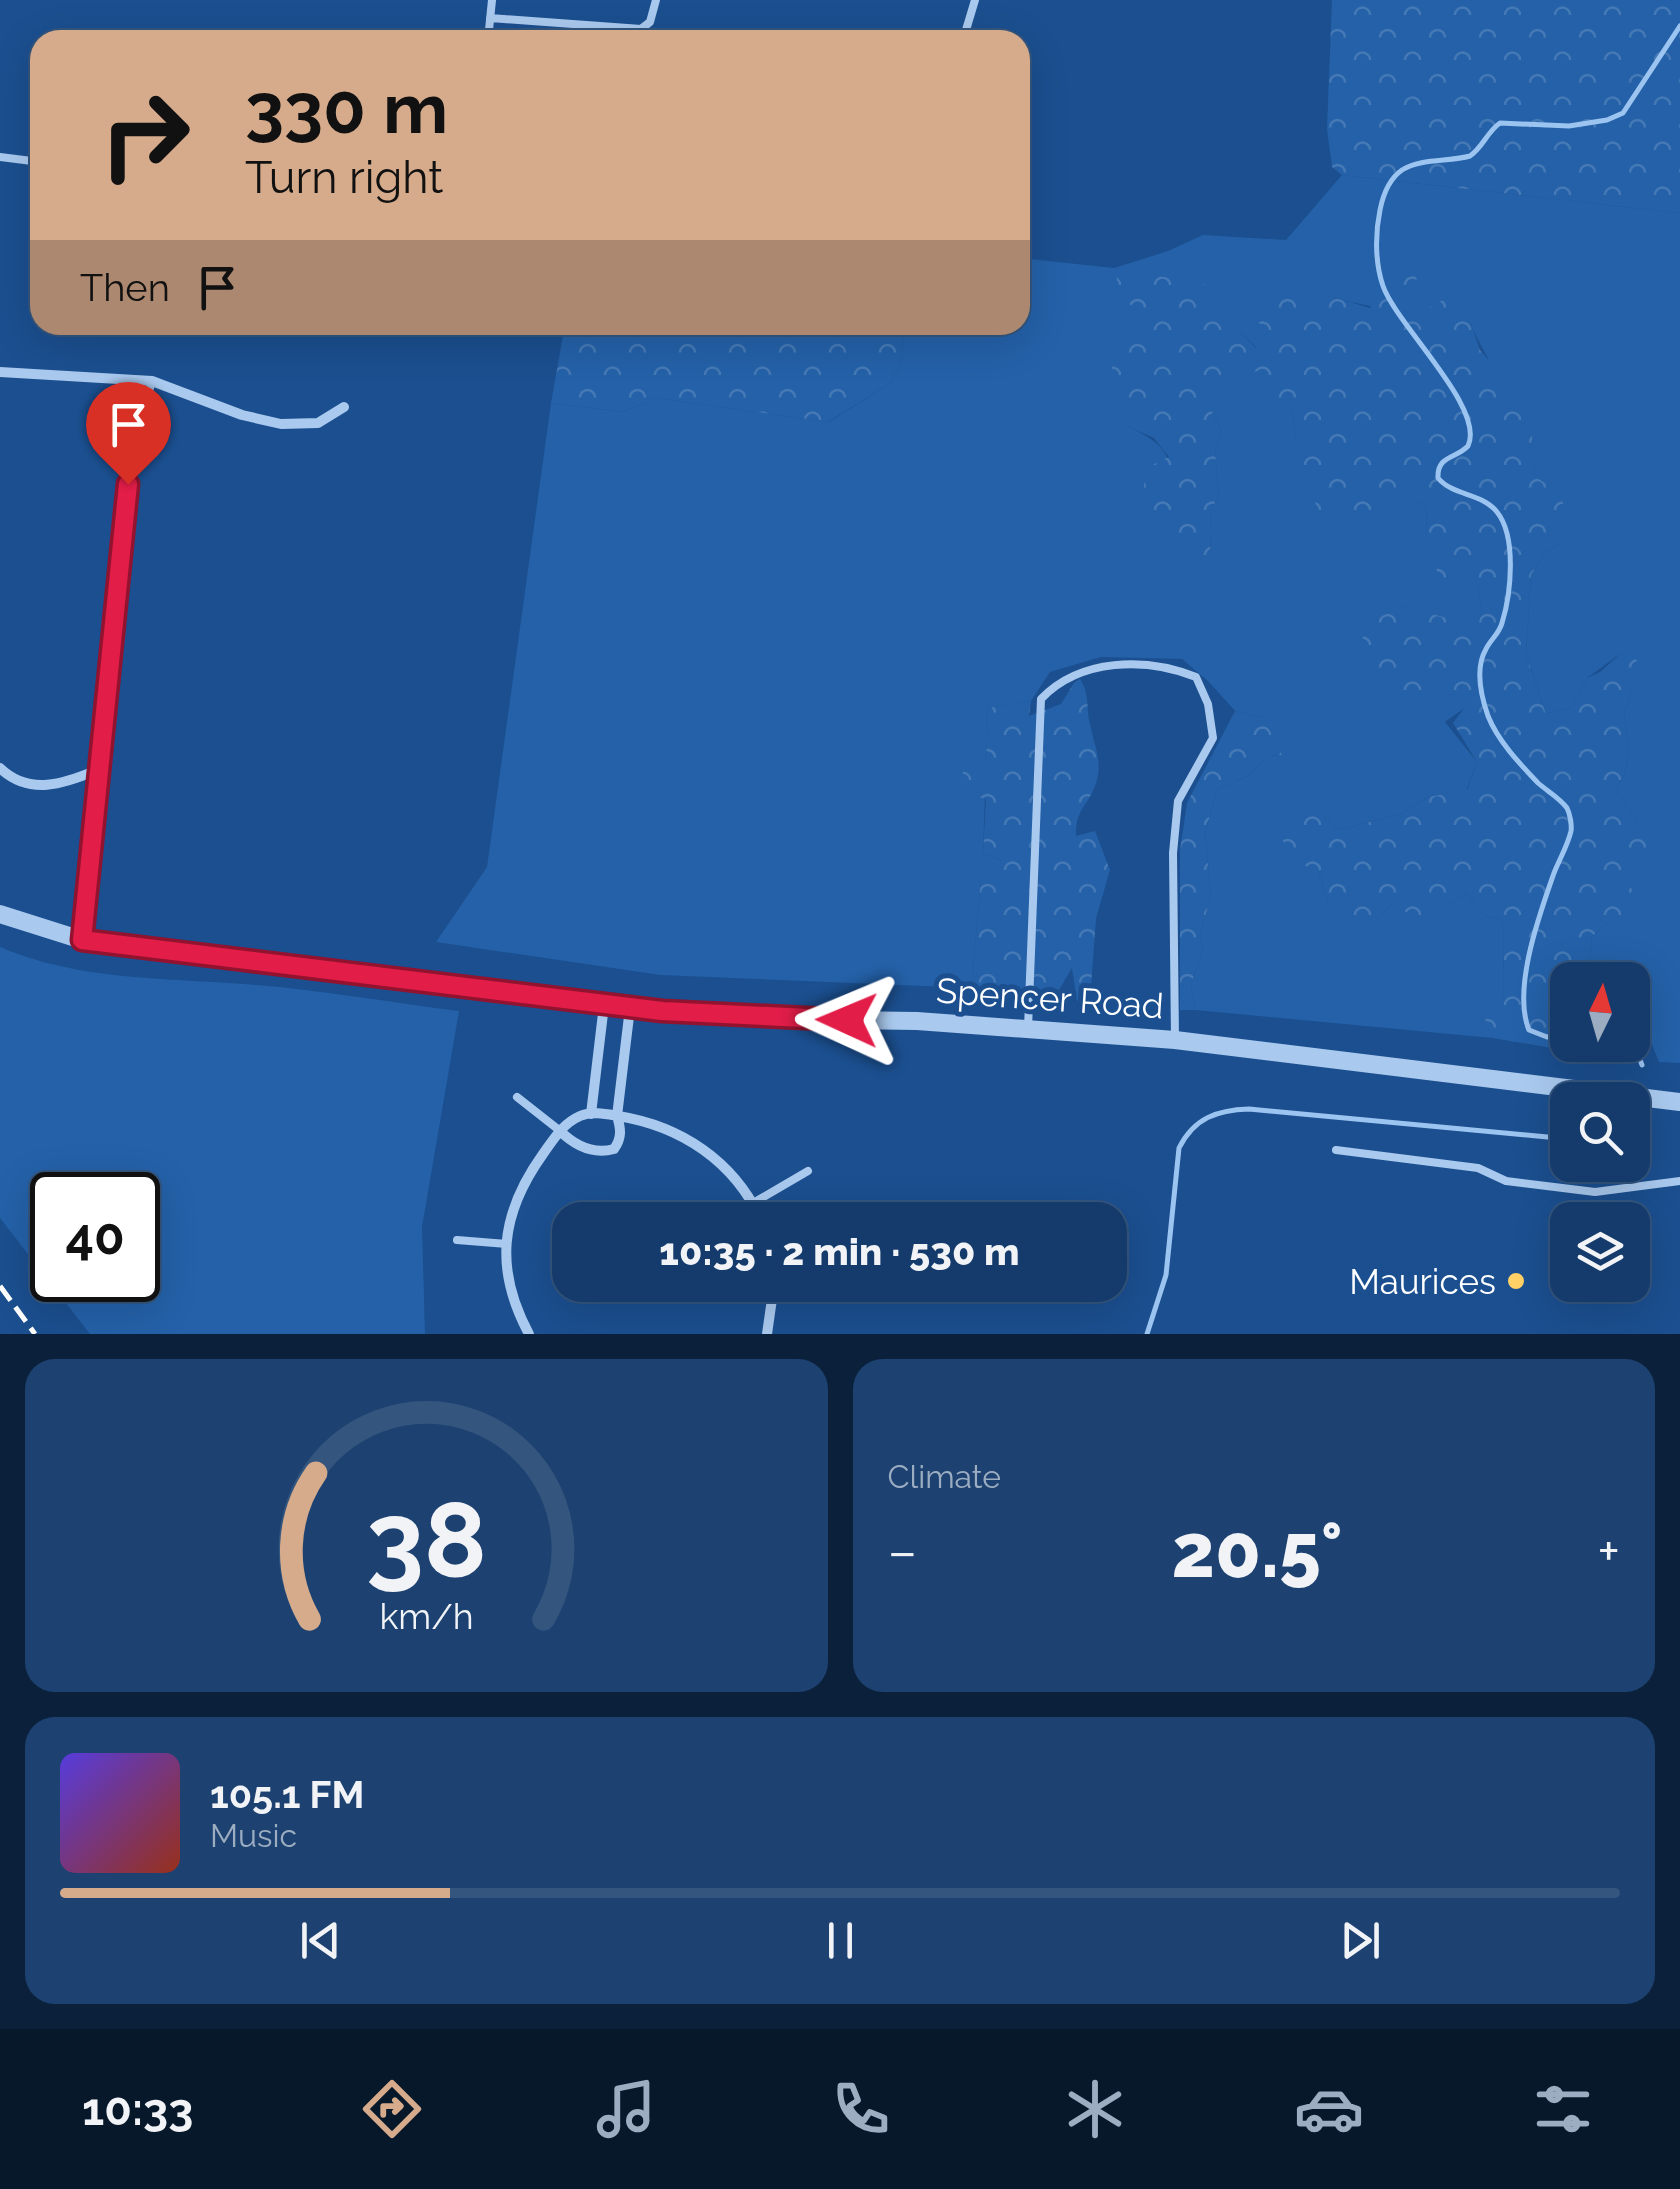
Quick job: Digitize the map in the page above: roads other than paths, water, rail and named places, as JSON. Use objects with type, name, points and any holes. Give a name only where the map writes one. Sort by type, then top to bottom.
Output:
[{"type":"street","points":[[0,372],[152,381],[242,415],[281,424],[318,423],[344,406]]},
{"type":"street","points":[[0,768],[18,783],[32,786],[70,782],[98,770]]},
{"type":"street","name":"Spencer Road","points":[[0,914],[82,940],[630,1008],[777,1019],[917,1021],[1175,1040],[1680,1102]]},
{"type":"street","points":[[591,1114],[604,1005]]},
{"type":"street","points":[[559,1130],[572,1143],[605,1152],[620,1142],[617,1116],[630,1008]]},
{"type":"street","points":[[529,1334],[510,1292],[510,1215],[522,1185],[559,1130],[584,1114],[654,1123],[696,1144],[736,1178],[753,1202]]},
{"type":"street","points":[[768,1334],[772,1302]]},
{"type":"lane","points":[[489,30],[492,0]]},
{"type":"lane","points":[[490,18],[641,30],[650,22],[656,0]]},
{"type":"lane","points":[[967,30],[975,0]]},
{"type":"lane","points":[[0,158],[30,161]]},
{"type":"lane","points":[[82,940],[132,448],[152,381]]},
{"type":"lane","points":[[1028,1028],[1041,699],[1056,684],[1086,669],[1127,664],[1172,667],[1196,677],[1208,704],[1212,738],[1178,801],[1172,853],[1175,1040]]},
{"type":"lane","points":[[517,1097],[559,1130]]},
{"type":"lane","points":[[1336,1150],[1478,1168],[1506,1182],[1595,1192],[1680,1181]]},
{"type":"lane","points":[[753,1202],[808,1171]]},
{"type":"lane","points":[[457,1240],[507,1244]]},
{"type":"waterway","points":[[1550,1036],[1529,1030],[1524,994],[1535,929],[1570,836],[1570,816],[1564,804],[1516,760],[1488,716],[1480,682],[1481,665],[1488,645],[1501,627],[1508,597],[1507,536],[1491,506],[1438,478],[1444,461],[1468,446],[1470,430],[1453,389],[1383,286],[1377,258],[1377,229],[1385,193],[1397,174],[1418,164],[1470,156],[1500,123],[1569,126],[1607,120],[1623,113],[1680,26]]},
{"type":"waterway","points":[[1147,1334],[1166,1275],[1179,1148],[1192,1129],[1208,1118],[1249,1109],[1550,1137]]},
{"type":"railway","points":[[0,1286],[35,1334]]},
{"type":"place","name":"Maurices","points":[[1516,1281]]}]
